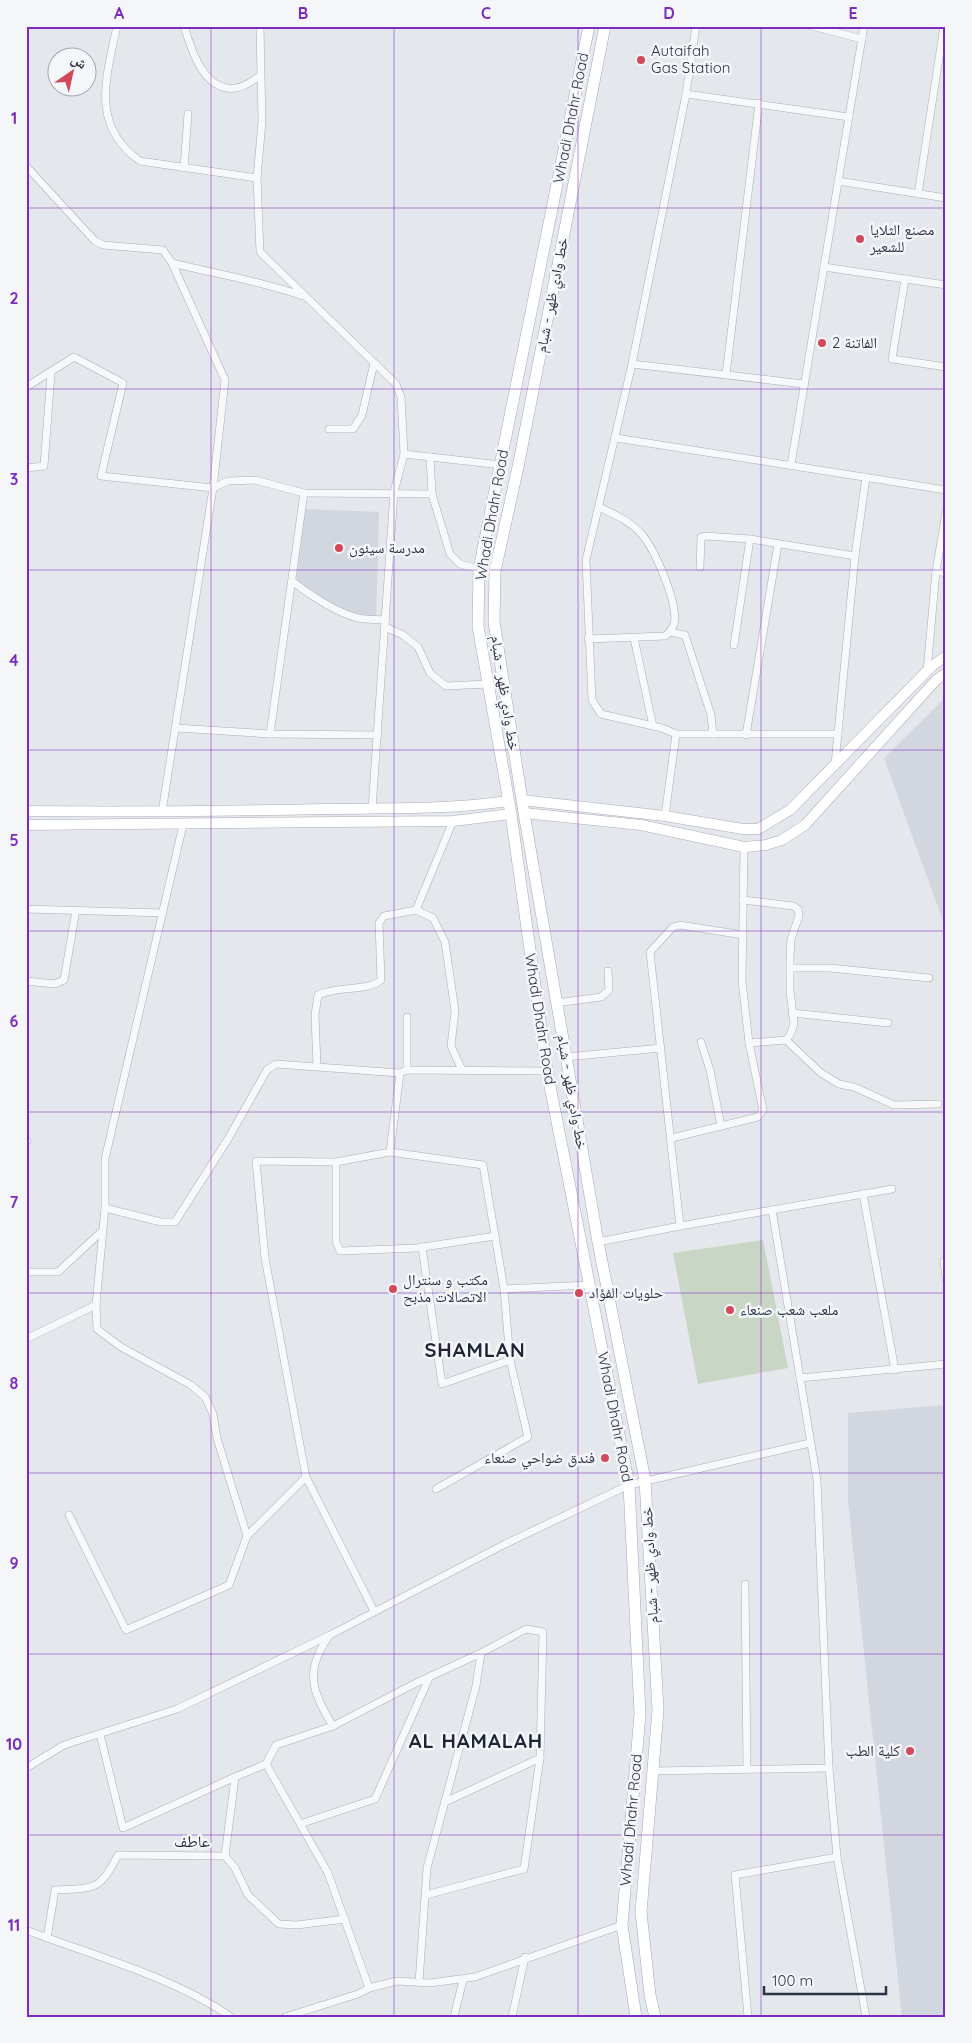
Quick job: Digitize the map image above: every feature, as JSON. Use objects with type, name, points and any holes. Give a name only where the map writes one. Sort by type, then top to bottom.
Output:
[{"type":"main road","name":"Whadi Dhahr Road","points":[[589,26],[479,569],[478,626],[508,801],[547,1071],[629,1485],[640,1714],[622,1925],[636,2017]]},
{"type":"main road","name":"خط وادي ظهر - شبام","points":[[605,26],[518,467],[495,571],[494,622],[524,813],[598,1242],[645,1480],[658,1710],[641,1912],[650,1995],[655,2017]]},
{"type":"main road","points":[[508,801],[522,800]]},
{"type":"main road","points":[[510,814],[524,813]]},
{"type":"street","points":[[117,26],[105,80],[105,106],[113,132],[125,150],[140,161],[257,178]]},
{"type":"street","points":[[184,26],[197,62],[212,80],[220,86],[237,88],[260,76]]},
{"type":"street","points":[[260,26],[262,122],[257,178],[260,252],[396,384],[400,391],[404,454],[394,492],[372,809]]},
{"type":"street","points":[[696,26],[686,94],[632,364],[586,560],[592,700],[601,714],[653,726],[676,734],[838,734]]},
{"type":"street","points":[[812,26],[862,39]]},
{"type":"street","points":[[791,466],[864,26]]},
{"type":"street","points":[[918,194],[944,26]]},
{"type":"street","points":[[686,94],[849,117]]},
{"type":"street","points":[[726,375],[759,103]]},
{"type":"street","points":[[184,168],[188,114]]},
{"type":"street","points":[[26,166],[95,241],[103,245],[163,250],[172,263],[224,380],[213,488],[162,812]]},
{"type":"street","points":[[838,181],[946,198]]},
{"type":"street","points":[[172,263],[225,277],[270,284],[306,297]]},
{"type":"street","points":[[824,267],[946,285]]},
{"type":"street","points":[[905,279],[892,359],[946,366]]},
{"type":"street","points":[[26,388],[74,358],[123,383],[101,476],[213,488],[228,481],[255,480],[304,493],[394,492],[432,494]]},
{"type":"street","points":[[330,429],[353,430],[362,415],[374,363]]},
{"type":"street","points":[[632,364],[804,384]]},
{"type":"street","points":[[26,468],[44,466],[51,374]]},
{"type":"street","points":[[616,438],[946,490]]},
{"type":"street","points":[[404,454],[501,465]]},
{"type":"street","points":[[430,457],[432,494],[450,554],[460,564],[479,569]]},
{"type":"street","points":[[835,764],[855,556],[866,477]]},
{"type":"street","points":[[270,734],[304,493]]},
{"type":"street","points":[[588,639],[664,636],[670,632],[674,623],[670,593],[658,559],[643,536],[622,518],[599,507]]},
{"type":"street","points":[[927,671],[936,571],[946,512]]},
{"type":"street","points":[[700,567],[701,537],[706,536],[750,539],[855,556]]},
{"type":"street","points":[[734,645],[750,539]]},
{"type":"street","points":[[746,734],[778,544]]},
{"type":"street","points":[[936,571],[946,572]]},
{"type":"street","points":[[292,581],[303,590],[348,615],[386,624],[403,635],[418,647],[430,672],[446,686],[488,684]]},
{"type":"street","points":[[670,632],[685,635],[711,715],[713,734]]},
{"type":"street","points":[[634,638],[653,726]]},
{"type":"street","points":[[522,800],[665,816],[743,829],[758,829],[790,810],[927,671],[946,656]]},
{"type":"street","points":[[524,813],[641,825],[744,848],[766,845],[782,840],[805,825],[936,680],[946,673]]},
{"type":"street","points":[[176,728],[270,734],[378,735]]},
{"type":"street","points":[[665,816],[676,734]]},
{"type":"street","points":[[26,811],[162,812],[372,809],[474,806],[508,801]]},
{"type":"street","points":[[26,825],[453,821],[510,814]]},
{"type":"street","points":[[416,910],[453,821]]},
{"type":"street","points":[[182,825],[105,1159],[105,1208],[101,1232],[96,1305],[97,1329],[121,1347],[192,1386],[205,1397],[213,1414],[217,1438],[247,1536]]},
{"type":"street","points":[[672,1138],[758,1117],[763,1110],[749,1043],[742,981],[744,848]]},
{"type":"street","points":[[743,900],[793,906],[798,909],[800,916],[791,939],[790,991],[794,1024],[790,1035],[786,1040],[749,1043]]},
{"type":"street","points":[[26,909],[163,913]]},
{"type":"street","points":[[26,981],[55,984],[64,980],[76,910]]},
{"type":"street","points":[[317,1066],[315,1015],[318,995],[330,989],[374,986],[381,980],[378,923],[384,916],[416,910],[433,918],[444,942],[455,1011],[451,1046],[462,1070]]},
{"type":"street","points":[[680,1226],[672,1138],[650,952],[673,927],[680,925],[743,935]]},
{"type":"street","points":[[790,968],[830,968],[929,978]]},
{"type":"street","points":[[556,1003],[601,997],[609,990],[608,971]]},
{"type":"street","points":[[792,1013],[888,1023]]},
{"type":"street","points":[[390,1152],[403,1072],[406,1017]]},
{"type":"street","points":[[786,1040],[821,1072],[839,1084],[854,1087],[894,1105],[938,1104]]},
{"type":"street","points":[[701,1042],[710,1070],[721,1126]]},
{"type":"street","points":[[566,1058],[661,1048]]},
{"type":"street","points":[[105,1208],[161,1222],[175,1222],[228,1139],[267,1070],[276,1064],[403,1072],[462,1070],[547,1071]]},
{"type":"street","points":[[374,1611],[306,1477],[265,1258],[256,1161],[336,1162],[390,1152],[483,1165],[504,1289],[510,1360],[528,1437],[436,1488]]},
{"type":"street","points":[[336,1162],[336,1242],[340,1251],[422,1247],[495,1236]]},
{"type":"street","points":[[598,1242],[892,1189]]},
{"type":"street","points":[[863,1194],[895,1370]]},
{"type":"street","points":[[772,1210],[817,1480],[829,1768],[837,1857],[866,2017]]},
{"type":"street","points":[[26,1272],[58,1272],[101,1232]]},
{"type":"street","points":[[422,1247],[442,1384],[510,1360]]},
{"type":"street","points":[[944,1261],[946,1279]]},
{"type":"street","points":[[504,1289],[589,1285]]},
{"type":"street","points":[[26,1339],[96,1305]]},
{"type":"street","points":[[800,1378],[946,1364]]},
{"type":"street","points":[[26,1768],[64,1745],[178,1709],[330,1634],[505,1544],[629,1485],[810,1443]]},
{"type":"street","points":[[68,1515],[126,1630],[229,1585],[247,1536],[306,1477]]},
{"type":"street","points":[[745,1584],[747,1769]]},
{"type":"street","points":[[100,1734],[123,1828],[266,1764],[276,1745],[333,1726],[526,1629],[543,1632],[540,1758],[524,1869],[426,1895]]},
{"type":"street","points":[[330,1634],[317,1656],[313,1685],[317,1701],[333,1726]]},
{"type":"street","points":[[419,1982],[428,1868],[476,1686],[481,1653]]},
{"type":"street","points":[[300,1824],[375,1799],[428,1678]]},
{"type":"street","points":[[445,1802],[540,1758]]},
{"type":"street","points":[[266,1764],[328,1873],[346,1919],[369,1988]]},
{"type":"street","points":[[654,1770],[829,1768]]},
{"type":"street","points":[[235,1777],[225,1856],[235,1868],[248,1895],[278,1924],[296,1925],[346,1919]]},
{"type":"street","points":[[47,1938],[55,1890],[92,1888],[106,1877],[118,1855],[225,1856]]},
{"type":"street","points":[[748,2017],[735,1875],[837,1857]]},
{"type":"street","points":[[285,2017],[358,1994],[369,1988],[397,1981],[462,1980],[622,1925]]},
{"type":"street","points":[[26,1930],[161,1980],[215,2006],[231,2017]]},
{"type":"street","points":[[512,2017],[525,1957]]},
{"type":"street","points":[[454,2017],[462,1980]]},
{"type":"shaded area","name":"مدرسة سيئون","points":[[305,509],[379,512],[376,621],[347,613],[296,583]]},
{"type":"shaded area","points":[[946,697],[946,929],[884,758]]},
{"type":"shaded area","name":"كلية الطب","points":[[946,1405],[946,2017],[902,2017],[848,1500],[848,1413]]},
{"type":"green space","name":"ملعب شعب صنعاء","points":[[763,1240],[788,1368],[698,1384],[673,1253]]},
{"type":"place","name":"Autaifah Gas Station","points":[[641,60]]},
{"type":"place","name":"مصنع الثلايا للشعير","points":[[860,239]]},
{"type":"place","name":"الفاتنة 2","points":[[822,343]]},
{"type":"place","name":"مدرسة سيئون","points":[[339,548]]},
{"type":"place","name":"مكتب و سنترال الاتصالات مذبح","points":[[393,1289]]},
{"type":"place","name":"حلويات الفؤاد","points":[[579,1293]]},
{"type":"place","name":"ملعب شعب صنعاء","points":[[730,1310]]},
{"type":"place","name":"فندق ضواحي صنعاء","points":[[605,1458]]},
{"type":"place","name":"كلية الطب","points":[[910,1751]]},
{"type":"district","name":"SHAMLAN","points":[[475,1350]]},
{"type":"district","name":"AL HAMALAH","points":[[476,1741]]},
{"type":"district","name":"عاطف","points":[[192,1841]]}]
